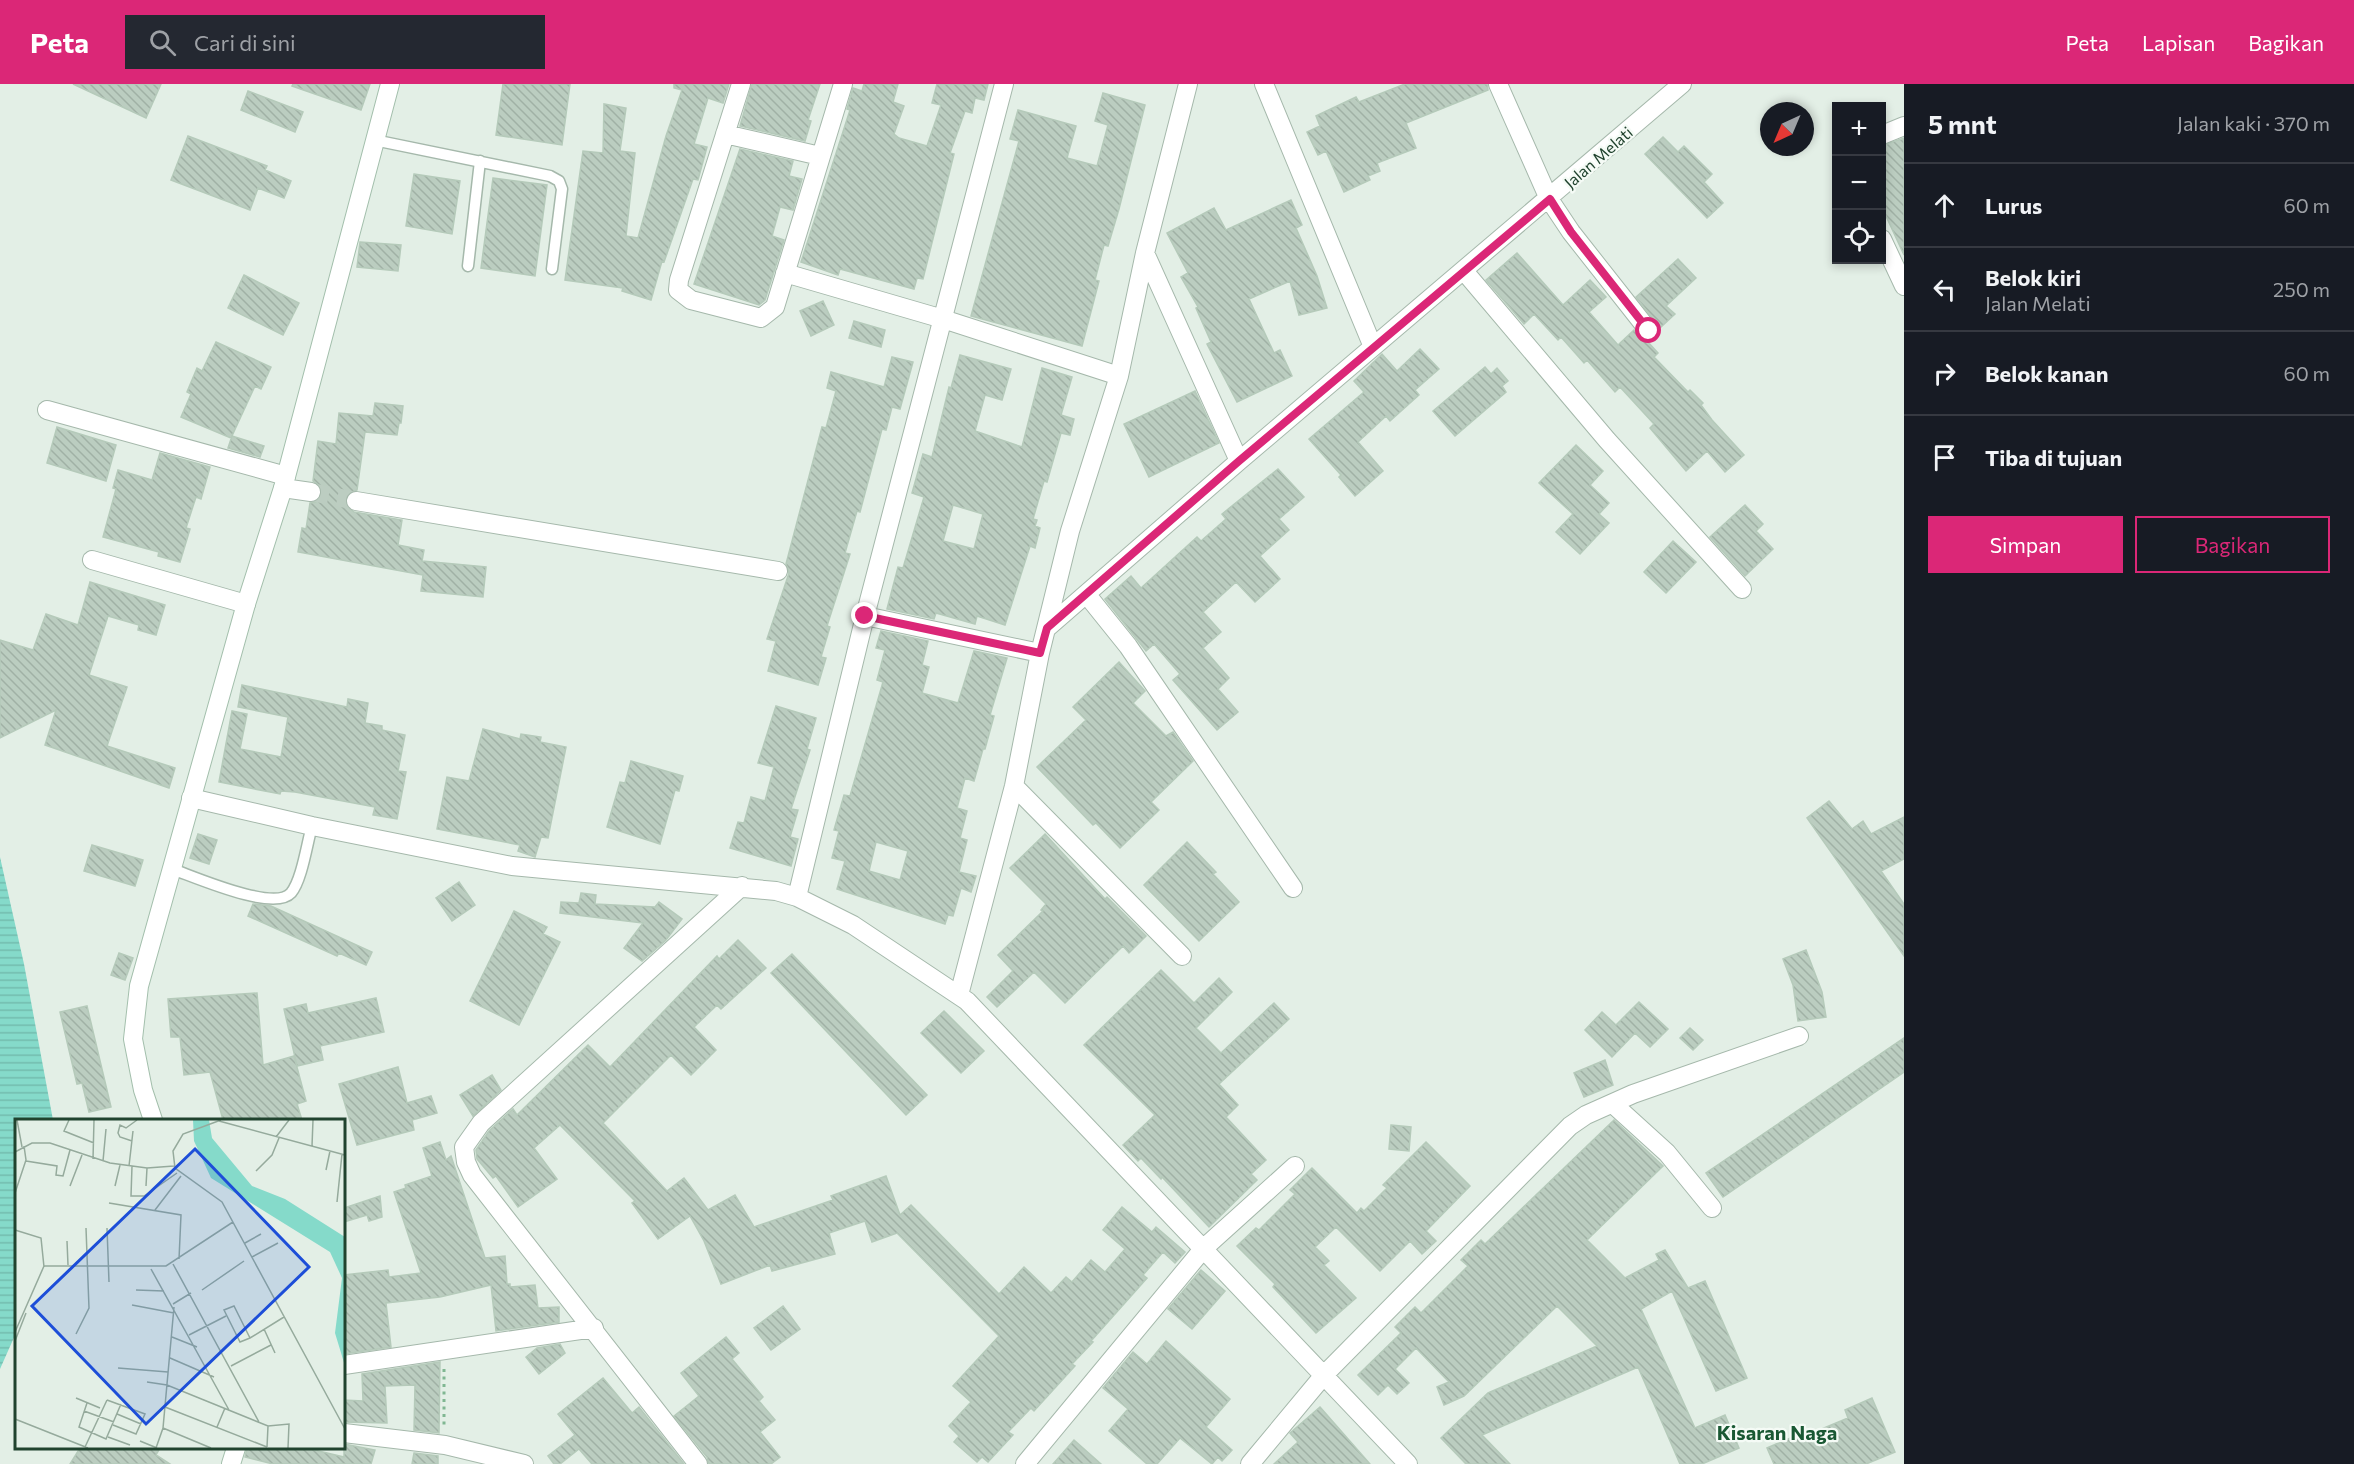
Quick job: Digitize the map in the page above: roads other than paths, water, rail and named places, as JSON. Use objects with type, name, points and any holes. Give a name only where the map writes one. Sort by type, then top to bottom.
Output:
[{"type":"street","points":[[153,1119],[142,1090],[133,1039],[139,986],[246,604],[285,482],[390,84]]},
{"type":"street","points":[[741,84],[679,280],[678,290],[691,300],[761,318],[775,307],[843,84]]},
{"type":"street","points":[[797,897],[865,616],[1004,84]]},
{"type":"street","points":[[959,995],[1014,786],[1040,653],[1070,531],[1119,376],[1145,253],[1188,84]]},
{"type":"street","points":[[1264,84],[1373,346]]},
{"type":"street","points":[[1498,84],[1550,199],[1571,232],[1649,331]]},
{"type":"street","name":"Jalan Melati","points":[[1047,628],[1373,346],[1550,199],[1682,84]]},
{"type":"street","points":[[1886,133],[1904,126]]},
{"type":"street","points":[[725,134],[820,156]]},
{"type":"street","points":[[1886,249],[1904,286]]},
{"type":"street","points":[[1145,253],[1239,461]]},
{"type":"street","points":[[1464,271],[1607,440],[1742,589]]},
{"type":"street","points":[[785,273],[943,319],[1119,376]]},
{"type":"street","points":[[47,410],[285,482],[311,492]]},
{"type":"street","points":[[356,501],[778,571]]},
{"type":"street","points":[[92,560],[246,604]]},
{"type":"street","points":[[1087,595],[1128,646],[1293,888]]},
{"type":"street","points":[[865,616],[1040,653]]},
{"type":"street","points":[[1014,786],[1182,956]]},
{"type":"street","points":[[191,798],[312,826],[512,866],[742,886],[797,897],[853,925],[959,995],[1204,1248],[1408,1464]]},
{"type":"street","points":[[698,1464],[594,1328],[472,1175],[466,1162],[464,1147],[481,1123],[742,886]]},
{"type":"street","points":[[1250,1464],[1324,1375],[1570,1126],[1586,1115],[1633,1094],[1799,1036]]},
{"type":"street","points":[[1614,1104],[1666,1153],[1712,1208]]},
{"type":"street","points":[[1025,1464],[1204,1248],[1295,1166]]},
{"type":"street","points":[[345,1365],[594,1328]]},
{"type":"street","points":[[345,1433],[444,1445],[524,1464]]},
{"type":"street","points":[[231,1464],[236,1449]]},
{"type":"lane","points":[[374,140],[550,176],[559,181],[562,189],[552,269]]},
{"type":"lane","points":[[468,266],[480,161]]},
{"type":"lane","points":[[172,869],[264,899],[282,900],[292,892],[298,879],[312,826]]},
{"type":"water","points":[[0,857],[24,964],[53,1119],[15,1119],[15,1335],[0,1369]]},
{"type":"tunnel","points":[[311,492],[356,501]]},
{"type":"district","name":"Kisaran Naga","points":[[1777,1432]]}]
